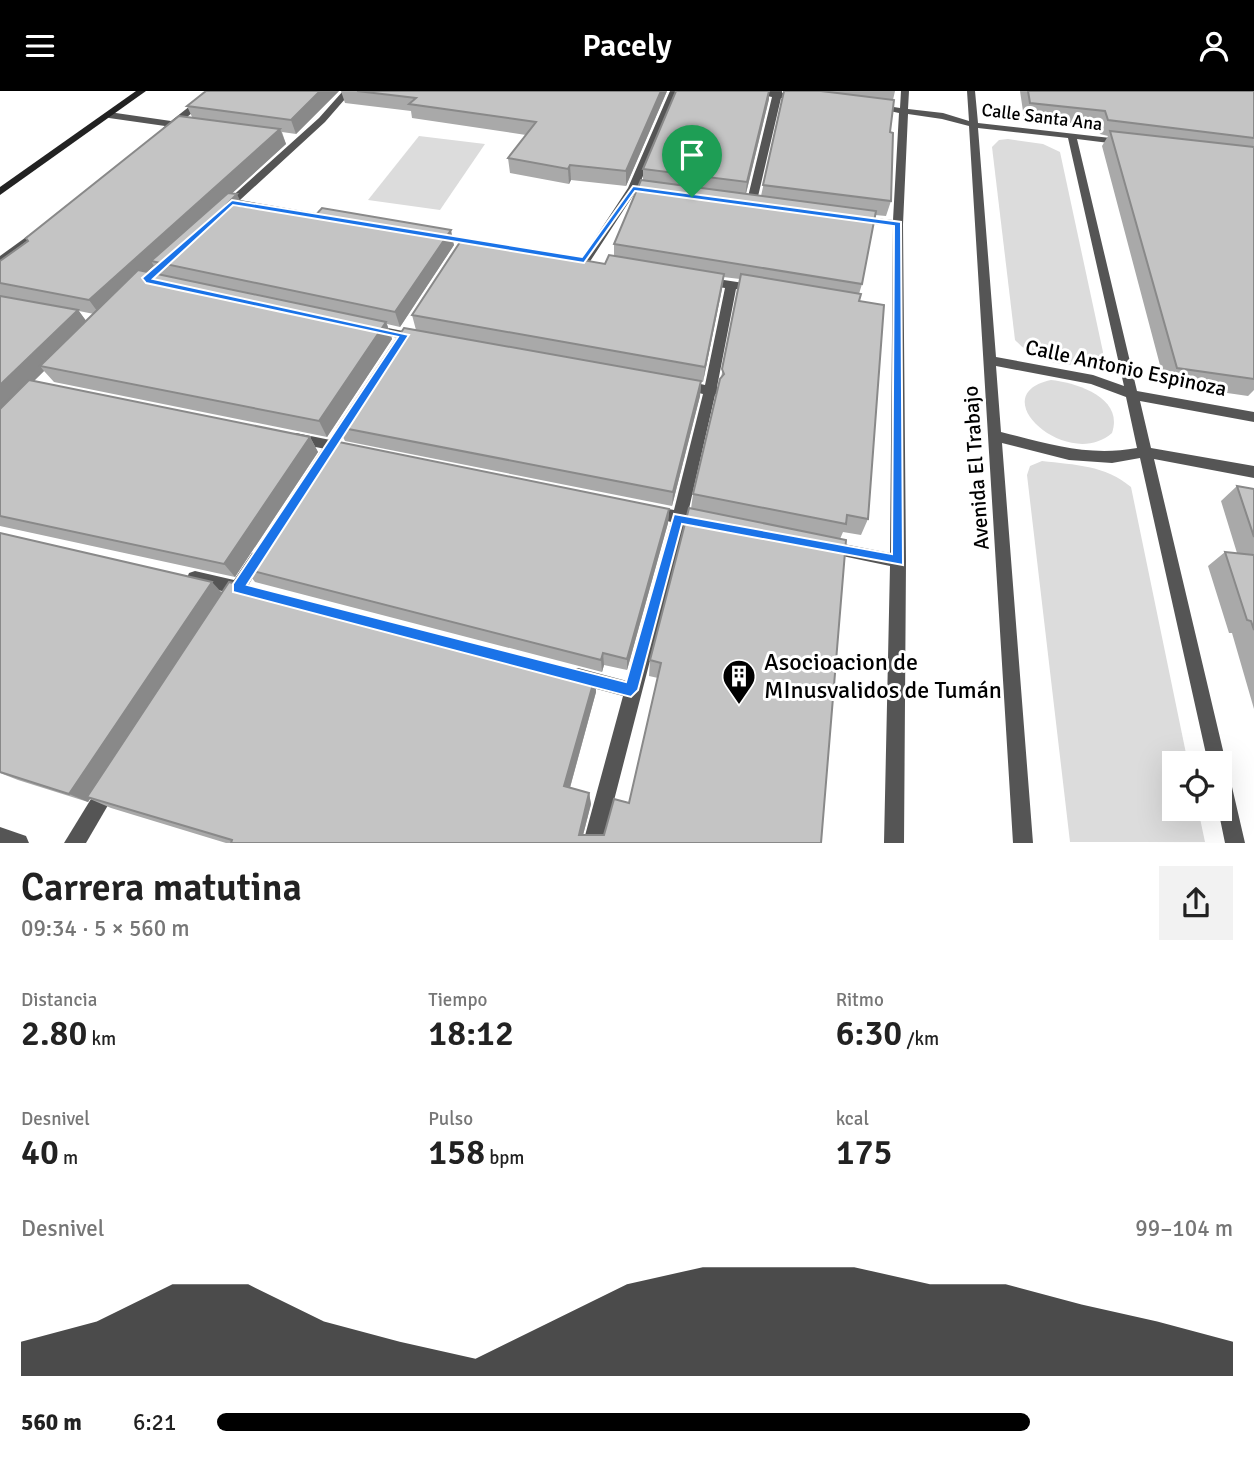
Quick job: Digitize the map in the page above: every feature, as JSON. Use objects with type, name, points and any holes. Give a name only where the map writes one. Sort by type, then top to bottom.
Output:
[{"type":"street","points":[[0,192],[142,91]]},
{"type":"street","points":[[162,133],[214,91]]},
{"type":"street","points":[[222,211],[348,91]]},
{"type":"street","points":[[584,261],[633,188],[674,91]]},
{"type":"street","points":[[745,91],[816,99]]},
{"type":"street","points":[[894,842],[898,561],[893,311],[905,91]]},
{"type":"street","name":"Avenida El Trabajo","points":[[971,91],[1023,842]]},
{"type":"street","points":[[751,205],[778,93]]},
{"type":"street","name":"Calle Santa Ana","points":[[866,106],[974,125],[1137,144]]},
{"type":"street","points":[[109,115],[187,126]]},
{"type":"street","points":[[1072,136],[1214,751]]},
{"type":"street","points":[[284,139],[298,141]]},
{"type":"street","points":[[633,188],[646,190]]},
{"type":"street","points":[[232,202],[342,220]]},
{"type":"street","points":[[738,203],[765,207]]},
{"type":"street","points":[[845,217],[898,224]]},
{"type":"street","points":[[0,261],[54,219]]},
{"type":"street","points":[[571,258],[598,263]]},
{"type":"street","points":[[691,279],[770,292]]},
{"type":"street","points":[[593,842],[631,690],[713,391],[731,285]]},
{"type":"street","points":[[363,327],[431,340]]},
{"type":"street","name":"Calle Antonio Espinoza","points":[[990,360],[1093,380],[1133,395],[1254,417]]},
{"type":"street","points":[[673,384],[713,391]]},
{"type":"street","points":[[279,435],[359,451]]},
{"type":"street","points":[[995,436],[1069,455],[1112,458],[1145,452],[1254,472]]},
{"type":"street","points":[[638,509],[717,526]]},
{"type":"street","points":[[808,543],[898,561]]},
{"type":"street","points":[[223,611],[267,544]]},
{"type":"street","points":[[185,576],[264,595]]},
{"type":"street","points":[[565,673],[631,690]]},
{"type":"street","points":[[74,842],[119,773]]},
{"type":"street","points":[[1231,821],[1236,842]]},
{"type":"street","points":[[0,837],[19,842]]},
{"type":"shaded area","points":[[419,136],[485,144],[440,210],[368,200]]},
{"type":"shaded area","points":[[999,140],[1043,144],[1060,152],[1103,352],[1102,361],[1078,365],[1055,363],[1034,355],[1015,340],[992,147]]},
{"type":"shaded area","points":[[1051,380],[1085,389],[1105,402],[1114,421],[1112,433],[1094,443],[1074,443],[1055,437],[1039,427],[1028,414],[1025,400],[1032,388]]},
{"type":"shaded area","points":[[1042,461],[1078,465],[1111,474],[1131,487],[1186,751],[1162,751],[1162,821],[1201,821],[1205,842],[1070,842],[1027,475],[1030,466]]},
{"type":"building","points":[[206,91],[320,91],[291,120],[187,106]]},
{"type":"building","points":[[357,91],[661,91],[626,171],[570,165],[568,169],[508,158],[536,122],[409,104],[416,98]]},
{"type":"building","points":[[676,91],[769,91],[747,182],[643,169]]},
{"type":"building","points":[[784,91],[821,91],[894,100],[890,132],[893,133],[891,201],[763,185]]},
{"type":"building","points":[[1028,91],[1254,91],[1254,138],[1108,120],[1105,111],[1030,103]]},
{"type":"building","points":[[179,116],[280,129],[89,300],[0,283],[0,261]]},
{"type":"building","points":[[1110,131],[1254,147],[1254,379],[1177,368]]},
{"type":"building","points":[[641,180],[876,211],[862,284],[614,244]]},
{"type":"building","points":[[228,193],[237,194],[227,204],[314,217],[322,208],[451,230],[395,312],[151,261]]},
{"type":"building","points":[[462,239],[605,264],[609,255],[724,274],[705,367],[412,315]]},
{"type":"building","points":[[138,270],[386,322],[319,421],[40,366]]},
{"type":"building","points":[[741,274],[861,294],[859,301],[884,305],[868,519],[847,515],[846,524],[693,494],[720,379],[724,374],[722,369]]},
{"type":"building","points":[[0,296],[78,310],[0,385]]},
{"type":"building","points":[[404,328],[701,381],[673,492],[338,427]]},
{"type":"building","points":[[29,380],[310,437],[224,564],[0,516],[0,409]]},
{"type":"building","points":[[329,440],[669,509],[627,659],[603,653],[601,660],[245,569]]},
{"type":"building","points":[[1237,486],[1254,489],[1254,537]]},
{"type":"building","points":[[689,508],[846,540],[821,843],[231,843],[232,840],[87,797],[229,582],[595,677],[564,786],[589,793],[579,835],[604,835],[614,799],[629,803],[661,663],[650,660]]},
{"type":"building","points":[[0,533],[212,582],[69,794],[0,772]]},
{"type":"building","points":[[1225,552],[1254,555],[1254,630],[1251,621],[1247,620]]},
{"type":"place","name":"Asocioacion de MInusvalidos de Tumán","points":[[739,706]]},
{"type":"route","points":[[633,188],[692,197],[898,224],[898,561],[678,518],[631,690],[238,588],[404,335],[146,280],[232,202],[584,261],[633,188]]}]
